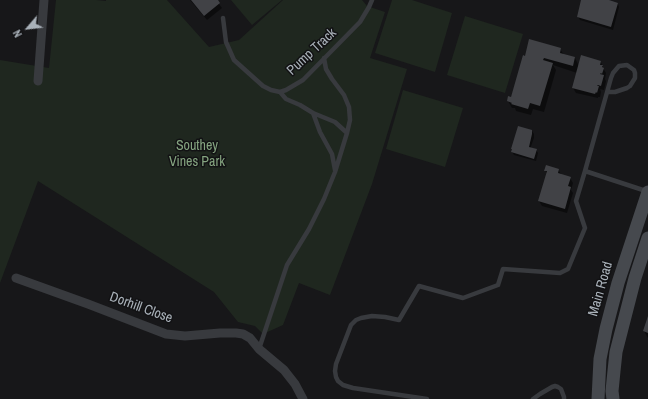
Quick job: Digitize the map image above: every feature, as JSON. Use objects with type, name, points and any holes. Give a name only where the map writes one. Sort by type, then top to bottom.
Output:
[{"type":"main road","name":"Main Road","points":[[598,399],[600,359],[606,329],[618,283],[648,192]]},
{"type":"main road","points":[[613,399],[612,391],[616,352],[635,278],[648,238]]},
{"type":"street","points":[[38,82],[44,0]]},
{"type":"street","name":"Dorhill Close","points":[[16,278],[166,334],[185,336],[220,333],[243,334],[250,338],[259,350],[287,373],[303,399]]},
{"type":"lane","name":"Pump Track","points":[[223,18],[226,42],[234,60],[263,86],[280,92],[303,80],[360,22],[372,0]]},
{"type":"lane","points":[[259,350],[287,266],[309,230],[335,172],[350,120],[349,107],[344,95],[326,69],[324,58]]},
{"type":"lane","points":[[427,399],[353,388],[343,385],[338,381],[335,370],[336,364],[352,325],[356,320],[372,316],[399,320],[418,286],[463,298],[498,286],[503,269],[560,273],[568,269],[585,228],[576,201],[607,92],[613,73],[619,66],[627,65],[634,70],[636,73],[635,78],[630,86],[615,92],[607,92]]},
{"type":"lane","points":[[280,92],[286,99],[313,113],[335,122],[347,133]]},
{"type":"lane","points":[[313,113],[320,132],[332,154],[335,172]]},
{"type":"lane","points":[[585,171],[648,192]]},
{"type":"lane","points":[[533,399],[555,386],[561,389],[564,399]]},
{"type":"green space","name":"Southey Vines Park","points":[[56,0],[167,0],[209,47],[239,40],[283,0],[362,0],[367,6],[385,12],[370,58],[407,69],[372,184],[330,295],[299,283],[283,325],[263,334],[255,326],[238,322],[214,292],[38,181],[0,283],[0,60],[49,68]]},
{"type":"green space","points":[[231,0],[282,0],[252,25]]},
{"type":"green space","points":[[392,0],[412,0],[452,13],[435,72],[375,53]]},
{"type":"green space","points":[[465,16],[523,34],[505,93],[447,75]]},
{"type":"green space","points":[[403,90],[463,108],[445,167],[386,149]]},
{"type":"building","points":[[191,0],[218,0],[220,3],[204,16]]},
{"type":"building","points":[[581,0],[609,0],[618,3],[611,27],[577,17]]},
{"type":"building","points":[[529,39],[561,48],[560,53],[575,57],[573,66],[544,58],[543,60],[553,63],[540,106],[530,103],[528,109],[511,104],[512,103],[507,101],[508,96],[511,97],[523,55],[525,56]]},
{"type":"building","points":[[581,55],[601,61],[600,65],[603,65],[602,67],[604,68],[602,74],[600,74],[604,75],[601,86],[598,85],[597,86],[599,86],[597,93],[596,92],[595,94],[572,88]]},
{"type":"building","points":[[518,126],[532,130],[529,147],[537,149],[534,159],[511,152]]},
{"type":"building","points":[[546,165],[559,169],[558,173],[571,177],[568,186],[571,187],[565,209],[538,201],[547,171],[544,171]]},
{"type":"building","points":[[648,316],[648,333],[643,331]]}]
